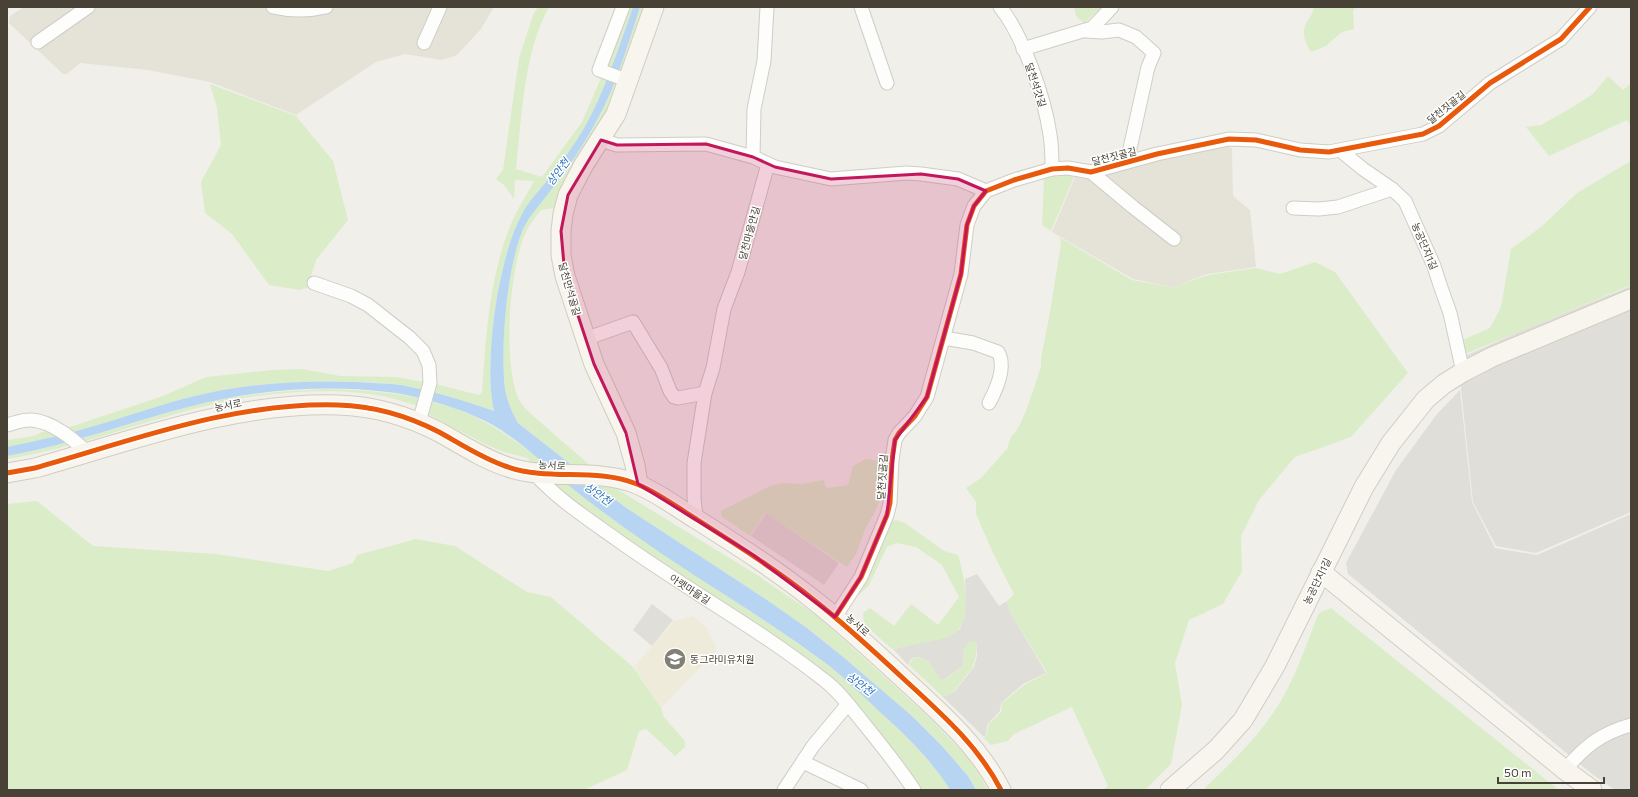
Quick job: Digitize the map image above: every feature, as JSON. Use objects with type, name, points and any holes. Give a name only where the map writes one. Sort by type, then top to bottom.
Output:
[{"type":"street","points":[[38,42],[88,7]]},
{"type":"street","points":[[273,7],[306,10],[326,7]]},
{"type":"street","points":[[424,43],[440,7]]},
{"type":"street","points":[[623,7],[599,70],[626,79]]},
{"type":"street","name":"달천만석골길","points":[[638,484],[635,466],[626,433],[594,364],[565,276],[561,255],[561,231],[563,214],[568,195],[583,166],[601,140],[616,114],[626,79],[654,7]]},
{"type":"street","points":[[753,157],[754,109],[764,61],[767,7]]},
{"type":"street","points":[[861,7],[887,83]]},
{"type":"street","name":"달천석갓길","points":[[1000,7],[1013,26],[1023,49],[1045,114],[1050,134],[1052,169]]},
{"type":"street","points":[[1023,49],[1086,31],[1096,25],[1112,7]]},
{"type":"street","name":"달천짓골길","points":[[835,617],[861,577],[887,515],[890,503],[892,460],[895,440],[899,433],[915,416],[927,397],[961,274],[967,225],[974,206],[986,191],[1014,180],[1052,169],[1068,168],[1091,172],[1183,148],[1229,139],[1256,140],[1315,152],[1341,151],[1423,134],[1439,126],[1490,83],[1561,39],[1590,7]]},
{"type":"street","points":[[1086,31],[1102,32],[1119,30],[1136,37],[1154,53],[1148,67],[1127,162]]},
{"type":"street","points":[[601,140],[617,145],[706,144],[753,157],[768,164],[831,179],[906,174],[940,176],[958,179],[986,191]]},
{"type":"street","name":"농공단지1길","points":[[1341,151],[1363,169],[1392,189],[1405,201],[1434,266],[1450,313],[1462,372]]},
{"type":"street","name":"달천마을안길","points":[[696,519],[694,498],[694,463],[705,393],[713,368],[724,309],[738,272],[768,164]]},
{"type":"street","points":[[1091,172],[1174,239]]},
{"type":"street","points":[[1293,208],[1319,209],[1338,207],[1392,189]]},
{"type":"street","points":[[314,283],[334,289],[357,299],[372,308],[410,338],[423,351],[427,358],[430,383],[421,416]]},
{"type":"street","name":"농공단지1길","points":[[1170,790],[1216,750],[1243,720],[1275,666],[1364,487],[1392,443],[1426,399],[1444,384],[1462,372],[1492,357],[1631,299]]},
{"type":"street","points":[[585,339],[633,322],[661,368],[674,397],[678,398],[705,393]]},
{"type":"street","points":[[944,338],[973,343],[998,352],[1001,359],[999,381],[997,390],[989,403]]},
{"type":"street","name":"농서로","points":[[7,473],[35,468],[84,449],[197,421],[259,408],[315,405],[378,408],[404,416],[421,416],[491,461],[513,469],[537,473],[615,478],[638,484],[696,519],[779,573],[835,617],[954,728],[988,767],[1001,790]]},
{"type":"street","points":[[7,425],[25,420],[32,420],[56,429],[84,449]]},
{"type":"street","name":"아랫마을길","points":[[537,473],[552,492],[601,529],[638,555],[768,639],[825,681],[848,704],[898,766],[914,790]]},
{"type":"street","points":[[1321,572],[1565,770],[1592,790]]},
{"type":"street","points":[[784,790],[833,720],[848,704]]},
{"type":"street","points":[[1565,770],[1587,746],[1605,734],[1631,725]]},
{"type":"street","points":[[803,762],[861,790]]},
{"type":"highlighted area","points":[[601,140],[617,145],[706,144],[753,157],[775,167],[831,179],[921,174],[958,179],[986,191],[974,206],[967,225],[961,274],[927,397],[895,440],[887,515],[861,577],[835,617],[753,555],[638,484],[626,433],[594,364],[565,276],[561,231],[568,195]]},
{"type":"shaded area","points":[[24,7],[494,7],[481,29],[457,55],[442,60],[405,54],[376,62],[296,115],[210,82],[148,70],[80,63],[67,74],[63,74],[9,23],[10,16]]},
{"type":"shaded area","points":[[1228,145],[1232,149],[1233,196],[1250,210],[1256,267],[1207,274],[1175,288],[1133,279],[1052,232],[1075,177],[1085,179],[1109,172]]},
{"type":"shaded area","points":[[1631,286],[1631,512],[1536,553],[1496,546],[1473,502],[1461,389],[1465,356],[1518,332]]},
{"type":"shaded area","points":[[1591,333],[1631,429],[1631,484],[1571,342]]},
{"type":"shaded area","points":[[1460,390],[1472,502],[1495,548],[1537,555],[1631,514],[1631,790],[1615,790],[1592,774],[1348,574],[1346,563],[1396,470],[1437,414]]},
{"type":"shaded area","points":[[766,513],[839,563],[824,585],[751,536]]},
{"type":"shaded area","points":[[977,574],[999,606],[1007,601],[1009,610],[1046,673],[1023,684],[1001,703],[1000,711],[987,725],[986,735],[984,737],[942,696],[948,696],[955,691],[974,667],[977,656],[976,641],[969,642],[964,649],[963,666],[945,679],[941,680],[928,661],[918,657],[913,658],[910,660],[908,665],[893,649],[942,639],[952,635],[960,629],[965,616],[965,579]]},
{"type":"shaded area","points":[[652,604],[673,620],[652,646],[633,630]]},
{"type":"shaded area","name":"동그라미유치원","points":[[693,616],[707,628],[717,650],[661,708],[634,667],[674,621]]},
{"type":"green space","points":[[538,7],[549,7],[540,25],[529,65],[522,107],[516,169],[542,177],[582,122],[607,64],[628,7],[633,7],[611,70],[591,116],[556,170],[526,207],[513,235],[499,284],[495,312],[490,367],[494,411],[448,396],[395,384],[337,381],[282,383],[245,387],[195,396],[80,430],[7,447],[7,440],[34,436],[42,432],[73,426],[163,396],[206,377],[272,370],[302,369],[340,376],[396,377],[435,384],[479,395],[482,392],[487,328],[493,286],[498,265],[511,224],[534,181],[515,180],[514,199],[504,185],[496,179],[503,170],[519,58],[533,15]]},
{"type":"green space","points":[[640,7],[645,7],[612,102],[555,208],[541,210],[533,220],[523,239],[518,255],[511,297],[510,343],[514,385],[519,400],[531,414],[617,489],[754,573],[819,617],[932,720],[968,758],[988,790],[976,790],[968,776],[942,746],[912,716],[807,628],[625,507],[518,423],[512,411],[505,389],[505,327],[510,277],[521,235],[528,220],[580,150],[591,132],[610,94]]},
{"type":"green space","points":[[1074,7],[1102,7],[1084,23],[1076,16]]},
{"type":"green space","points":[[1314,7],[1355,7],[1353,12],[1354,29],[1342,32],[1326,46],[1311,52],[1305,41],[1304,30]]},
{"type":"green space","points":[[1608,76],[1623,90],[1631,83],[1631,126],[1627,120],[1549,156],[1526,127],[1541,125],[1571,108],[1593,94]]},
{"type":"green space","points":[[210,84],[296,116],[333,161],[348,220],[316,260],[309,287],[300,290],[269,285],[232,234],[205,213],[201,182],[221,145],[217,108]]},
{"type":"green space","points":[[1631,161],[1631,285],[1465,354],[1460,341],[1490,328],[1501,307],[1511,249],[1541,227],[1577,193]]},
{"type":"green space","points":[[1053,175],[1067,175],[1074,177],[1051,231],[1042,225],[1044,177]]},
{"type":"green space","points":[[1059,237],[1132,280],[1175,288],[1208,275],[1256,268],[1280,274],[1315,262],[1335,272],[1408,373],[1351,437],[1295,457],[1259,500],[1241,536],[1242,571],[1223,604],[1189,620],[1175,663],[1182,705],[1171,764],[1145,790],[1103,790],[1108,786],[1072,707],[1014,734],[1008,741],[991,745],[984,738],[987,735],[988,725],[1001,712],[1002,703],[1024,685],[1047,673],[1009,610],[1007,601],[1014,594],[993,553],[976,514],[976,502],[966,488],[981,478],[1007,449],[1011,436],[1020,425],[1024,416],[1041,367],[1041,358],[1060,250],[1061,241]]},
{"type":"green space","points":[[324,389],[381,392],[418,398],[473,416],[510,437],[634,534],[790,638],[840,675],[868,699],[904,734],[935,768],[950,790],[921,790],[912,776],[850,700],[557,488],[527,458],[504,452],[487,445],[429,415],[427,409],[387,397],[368,394],[325,391],[280,393],[218,403],[165,417],[87,441],[7,459],[7,456],[77,440],[208,402],[257,394]]},
{"type":"green space","points":[[866,459],[887,462],[885,482],[874,514],[866,527],[856,554],[847,567],[758,508],[765,513],[750,536],[721,516],[721,511],[770,486],[782,483],[802,484],[824,480],[825,486],[828,488],[848,485],[853,466]]},
{"type":"green space","points":[[37,501],[93,546],[216,554],[328,571],[353,563],[357,555],[416,539],[455,546],[527,592],[551,597],[633,667],[661,708],[664,717],[685,741],[685,747],[675,756],[646,729],[639,731],[627,770],[584,790],[7,790],[7,504]]},
{"type":"green space","points":[[896,520],[905,523],[944,551],[958,555],[965,586],[966,609],[960,628],[953,635],[932,642],[892,649],[864,624],[863,613],[870,608],[894,626],[911,604],[938,625],[959,597],[942,565],[916,547],[896,543],[887,547],[869,585],[859,595],[855,595],[890,522]]},
{"type":"green space","points":[[1331,608],[1559,790],[1203,790],[1240,753],[1266,724],[1287,690],[1319,613]]},
{"type":"green space","points":[[976,641],[976,656],[973,667],[949,696],[942,696],[909,665],[914,658],[922,658],[931,664],[941,680],[946,679],[963,666],[964,649],[969,642]]},
{"type":"water","name":"상안천","points":[[633,7],[640,7],[621,65],[604,107],[577,154],[528,220],[521,235],[515,255],[510,277],[507,302],[504,350],[505,389],[512,411],[518,423],[625,507],[767,600],[807,628],[842,656],[912,716],[942,746],[968,776],[976,790],[950,790],[936,770],[909,739],[828,665],[625,528],[578,493],[513,438],[491,424],[454,408],[413,396],[387,392],[314,389],[264,392],[215,400],[169,412],[77,440],[7,456],[7,447],[80,430],[195,396],[245,387],[282,383],[318,381],[395,384],[436,393],[494,411],[490,367],[495,312],[499,284],[513,235],[526,207],[565,157],[591,116],[611,70]]},
{"type":"cycle path","points":[[835,617],[861,577],[887,515],[890,503],[892,460],[895,440],[899,433],[915,416],[927,397],[961,274],[967,225],[974,206],[986,191],[1014,180],[1052,169],[1068,168],[1091,172],[1157,154],[1229,139],[1256,140],[1300,150],[1329,152],[1423,134],[1439,126],[1490,83],[1561,39],[1590,7]]},
{"type":"cycle path","points":[[7,473],[35,468],[147,435],[222,416],[299,406],[338,405],[364,407],[402,416],[427,426],[490,460],[523,471],[603,476],[634,483],[658,495],[757,558],[787,579],[839,620],[959,732],[982,759],[1001,790]]},
{"type":"place","name":"동그라미유치원","points":[[675,659]]}]
